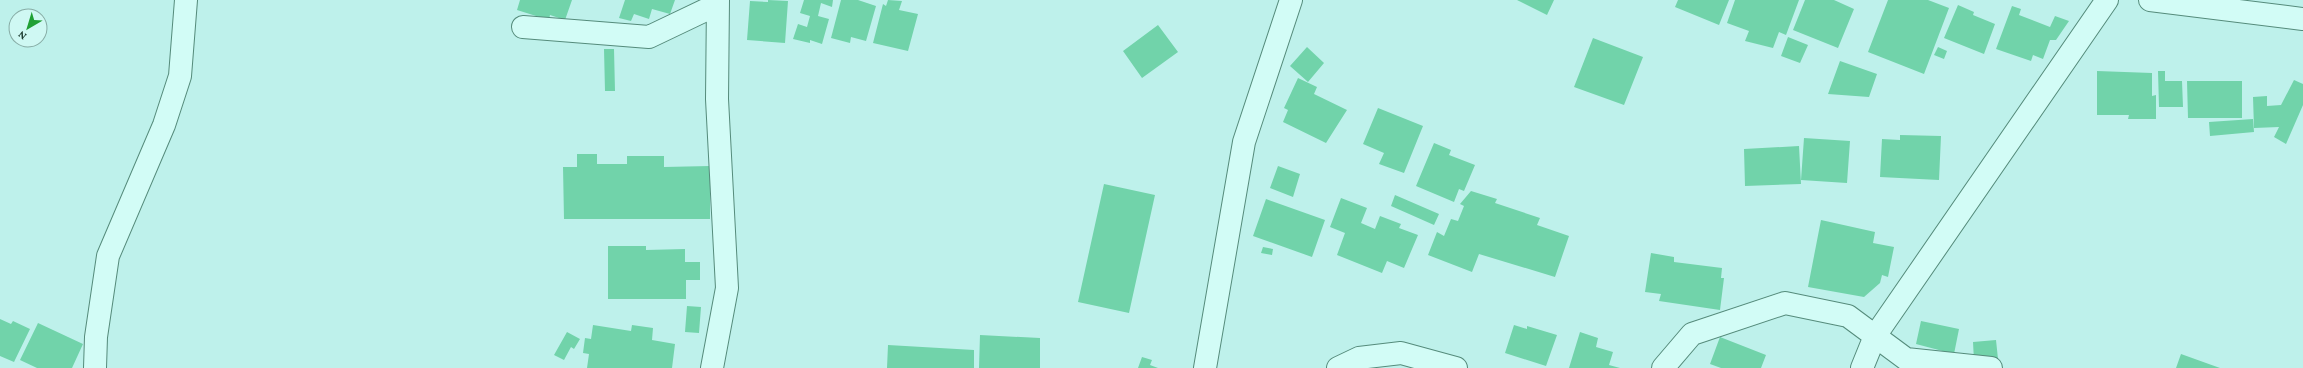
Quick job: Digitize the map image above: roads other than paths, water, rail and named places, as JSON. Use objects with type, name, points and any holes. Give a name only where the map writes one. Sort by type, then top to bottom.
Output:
[{"type":"street","points":[[95,368],[96,337],[108,256],[164,125],[180,76],[186,0]]},
{"type":"street","points":[[1205,368],[1244,142],[1291,0]]},
{"type":"street","points":[[1862,368],[1875,336],[2107,0]]},
{"type":"street","points":[[2150,0],[2303,20]]},
{"type":"street","points":[[523,27],[649,37],[717,3],[717,98],[727,288],[712,368]]},
{"type":"street","points":[[1663,368],[1692,334],[1785,303],[1848,316],[1906,359],[1991,368]]},
{"type":"street","points":[[1338,368],[1359,358],[1400,353],[1456,368]]}]
